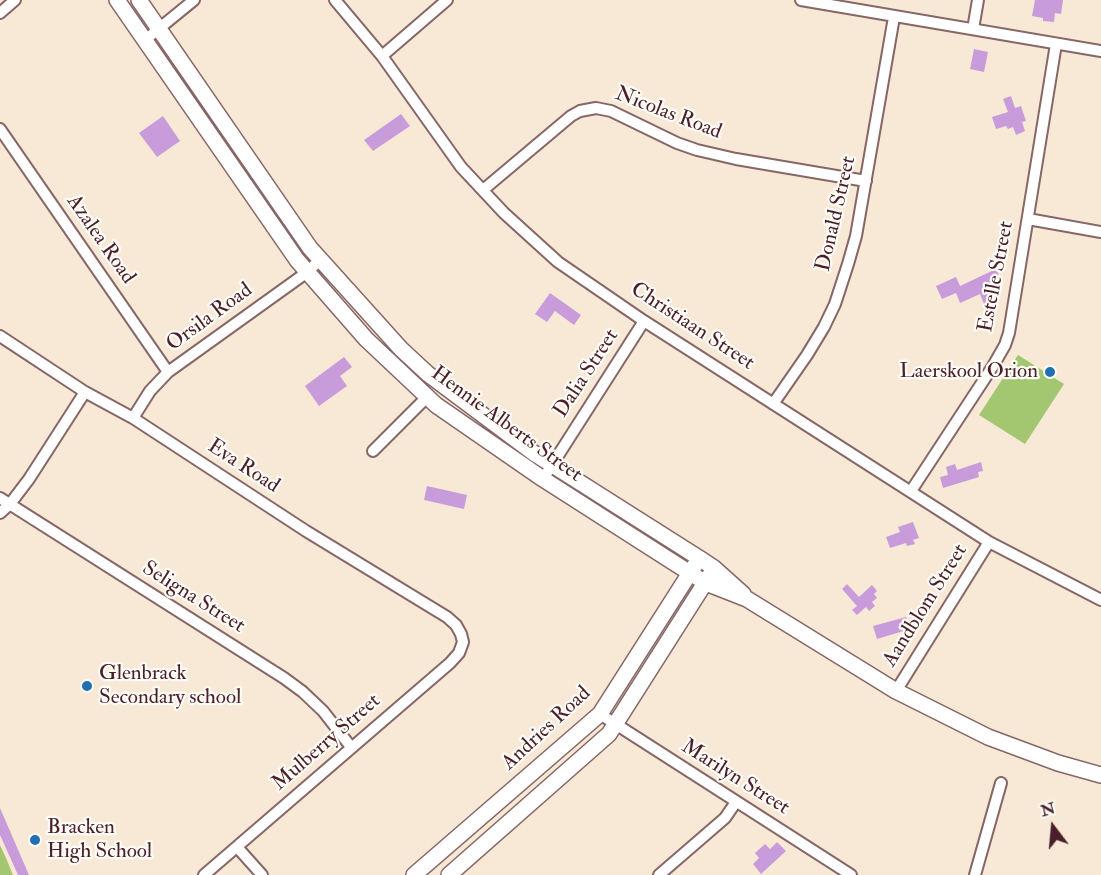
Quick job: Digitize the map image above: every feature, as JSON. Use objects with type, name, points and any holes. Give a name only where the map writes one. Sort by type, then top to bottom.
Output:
[{"type":"street","points":[[0,13],[15,0]]},
{"type":"street","name":"Hennie Alberts Street","points":[[117,0],[306,273],[366,339],[427,397],[543,479],[690,573],[706,583],[747,598]]},
{"type":"street","name":"Hennie Alberts Street","points":[[139,0],[310,248],[401,349],[428,374],[552,465],[714,568],[747,598],[896,691],[988,737],[1058,763],[1101,775]]},
{"type":"street","points":[[145,40],[194,0]]},
{"type":"street","name":"Christiaan Street","points":[[335,0],[382,56],[451,154],[524,232],[558,262],[644,321],[989,542],[1101,600]]},
{"type":"street","points":[[382,56],[447,0]]},
{"type":"street","points":[[801,0],[1101,51]]},
{"type":"street","points":[[973,29],[978,0]]},
{"type":"street","name":"Donald Street","points":[[773,404],[807,355],[835,304],[856,236],[894,17]]},
{"type":"street","name":"Estelle Street","points":[[911,491],[1005,345],[1010,328],[1056,44]]},
{"type":"street","name":"Nicolas Road","points":[[483,190],[571,116],[580,111],[596,108],[611,111],[677,143],[697,150],[736,159],[866,181]]},
{"type":"street","name":"Azalea Road","points":[[0,129],[168,372]]},
{"type":"street","points":[[1028,219],[1101,232]]},
{"type":"street","name":"Orsila Road","points":[[133,418],[150,391],[168,372],[306,273],[320,260]]},
{"type":"street","name":"Dalia Street","points":[[543,479],[644,321]]},
{"type":"street","name":"Eva Road","points":[[0,336],[85,392],[133,418],[306,531],[447,617],[456,625],[461,634]]},
{"type":"street","points":[[0,513],[29,479],[85,392]]},
{"type":"street","points":[[373,451],[427,397]]},
{"type":"street","name":"Seligna Street","points":[[0,498],[290,683],[323,711],[351,747]]},
{"type":"street","name":"Aandblom Street","points":[[896,691],[989,542]]},
{"type":"street","name":"Andries Road","points":[[414,875],[600,714],[699,558]]},
{"type":"street","name":"Andries Road","points":[[449,875],[609,734],[714,568]]},
{"type":"street","name":"Mulberry Street","points":[[204,875],[450,663],[459,652],[462,642],[461,634]]},
{"type":"street","name":"Marilyn Street","points":[[600,714],[851,875]]},
{"type":"street","points":[[975,875],[1001,783]]},
{"type":"street","points":[[659,875],[725,818],[736,802]]},
{"type":"street","points":[[237,847],[261,875]]},
{"type":"green space","points":[[1018,355],[1064,384],[1025,444],[979,415]]},
{"type":"green space","points":[[0,845],[6,858],[13,875],[0,875]]},
{"type":"building","points":[[1035,0],[1063,0],[1061,14],[1055,13],[1054,22],[1043,21],[1043,18],[1032,16]]},
{"type":"building","points":[[974,49],[988,52],[984,72],[970,69]]},
{"type":"building","points":[[1011,96],[1015,108],[1021,106],[1026,121],[1022,122],[1025,131],[1016,135],[1013,127],[1008,129],[1006,126],[996,129],[992,117],[1008,112],[1003,99]]},
{"type":"building","points":[[401,114],[410,126],[373,151],[364,140]]},
{"type":"building","points":[[163,116],[180,141],[157,157],[139,133]]},
{"type":"building","points":[[996,269],[1001,279],[990,285],[996,298],[984,304],[980,294],[960,303],[956,293],[942,299],[936,286],[956,277],[960,286]]},
{"type":"building","points":[[550,293],[581,315],[574,325],[555,311],[547,322],[535,314]]},
{"type":"building","points":[[344,357],[352,367],[340,376],[347,386],[319,406],[305,386]]},
{"type":"building","points":[[981,462],[983,471],[978,472],[979,477],[943,488],[940,477],[948,475],[946,467],[955,464],[957,470]]},
{"type":"building","points":[[427,486],[467,495],[464,509],[424,500]]},
{"type":"building","points":[[913,522],[919,538],[913,540],[915,544],[907,546],[906,543],[890,548],[886,537],[900,532],[898,527]]},
{"type":"building","points":[[847,584],[859,597],[872,585],[877,591],[874,594],[877,598],[872,602],[875,606],[869,611],[866,607],[857,615],[852,610],[857,606],[842,589]]},
{"type":"building","points":[[906,617],[910,629],[877,639],[873,626]]},
{"type":"building","points":[[0,808],[29,875],[18,875],[0,835]]},
{"type":"building","points":[[777,842],[786,851],[761,874],[753,864],[759,858],[755,853],[765,844],[770,849]]},
{"type":"place","name":"Laerskool Orion","points":[[1050,372]]},
{"type":"place","name":"Glenbrack Secondary school","points":[[87,686]]},
{"type":"place","name":"Bracken High School","points":[[35,840]]}]
